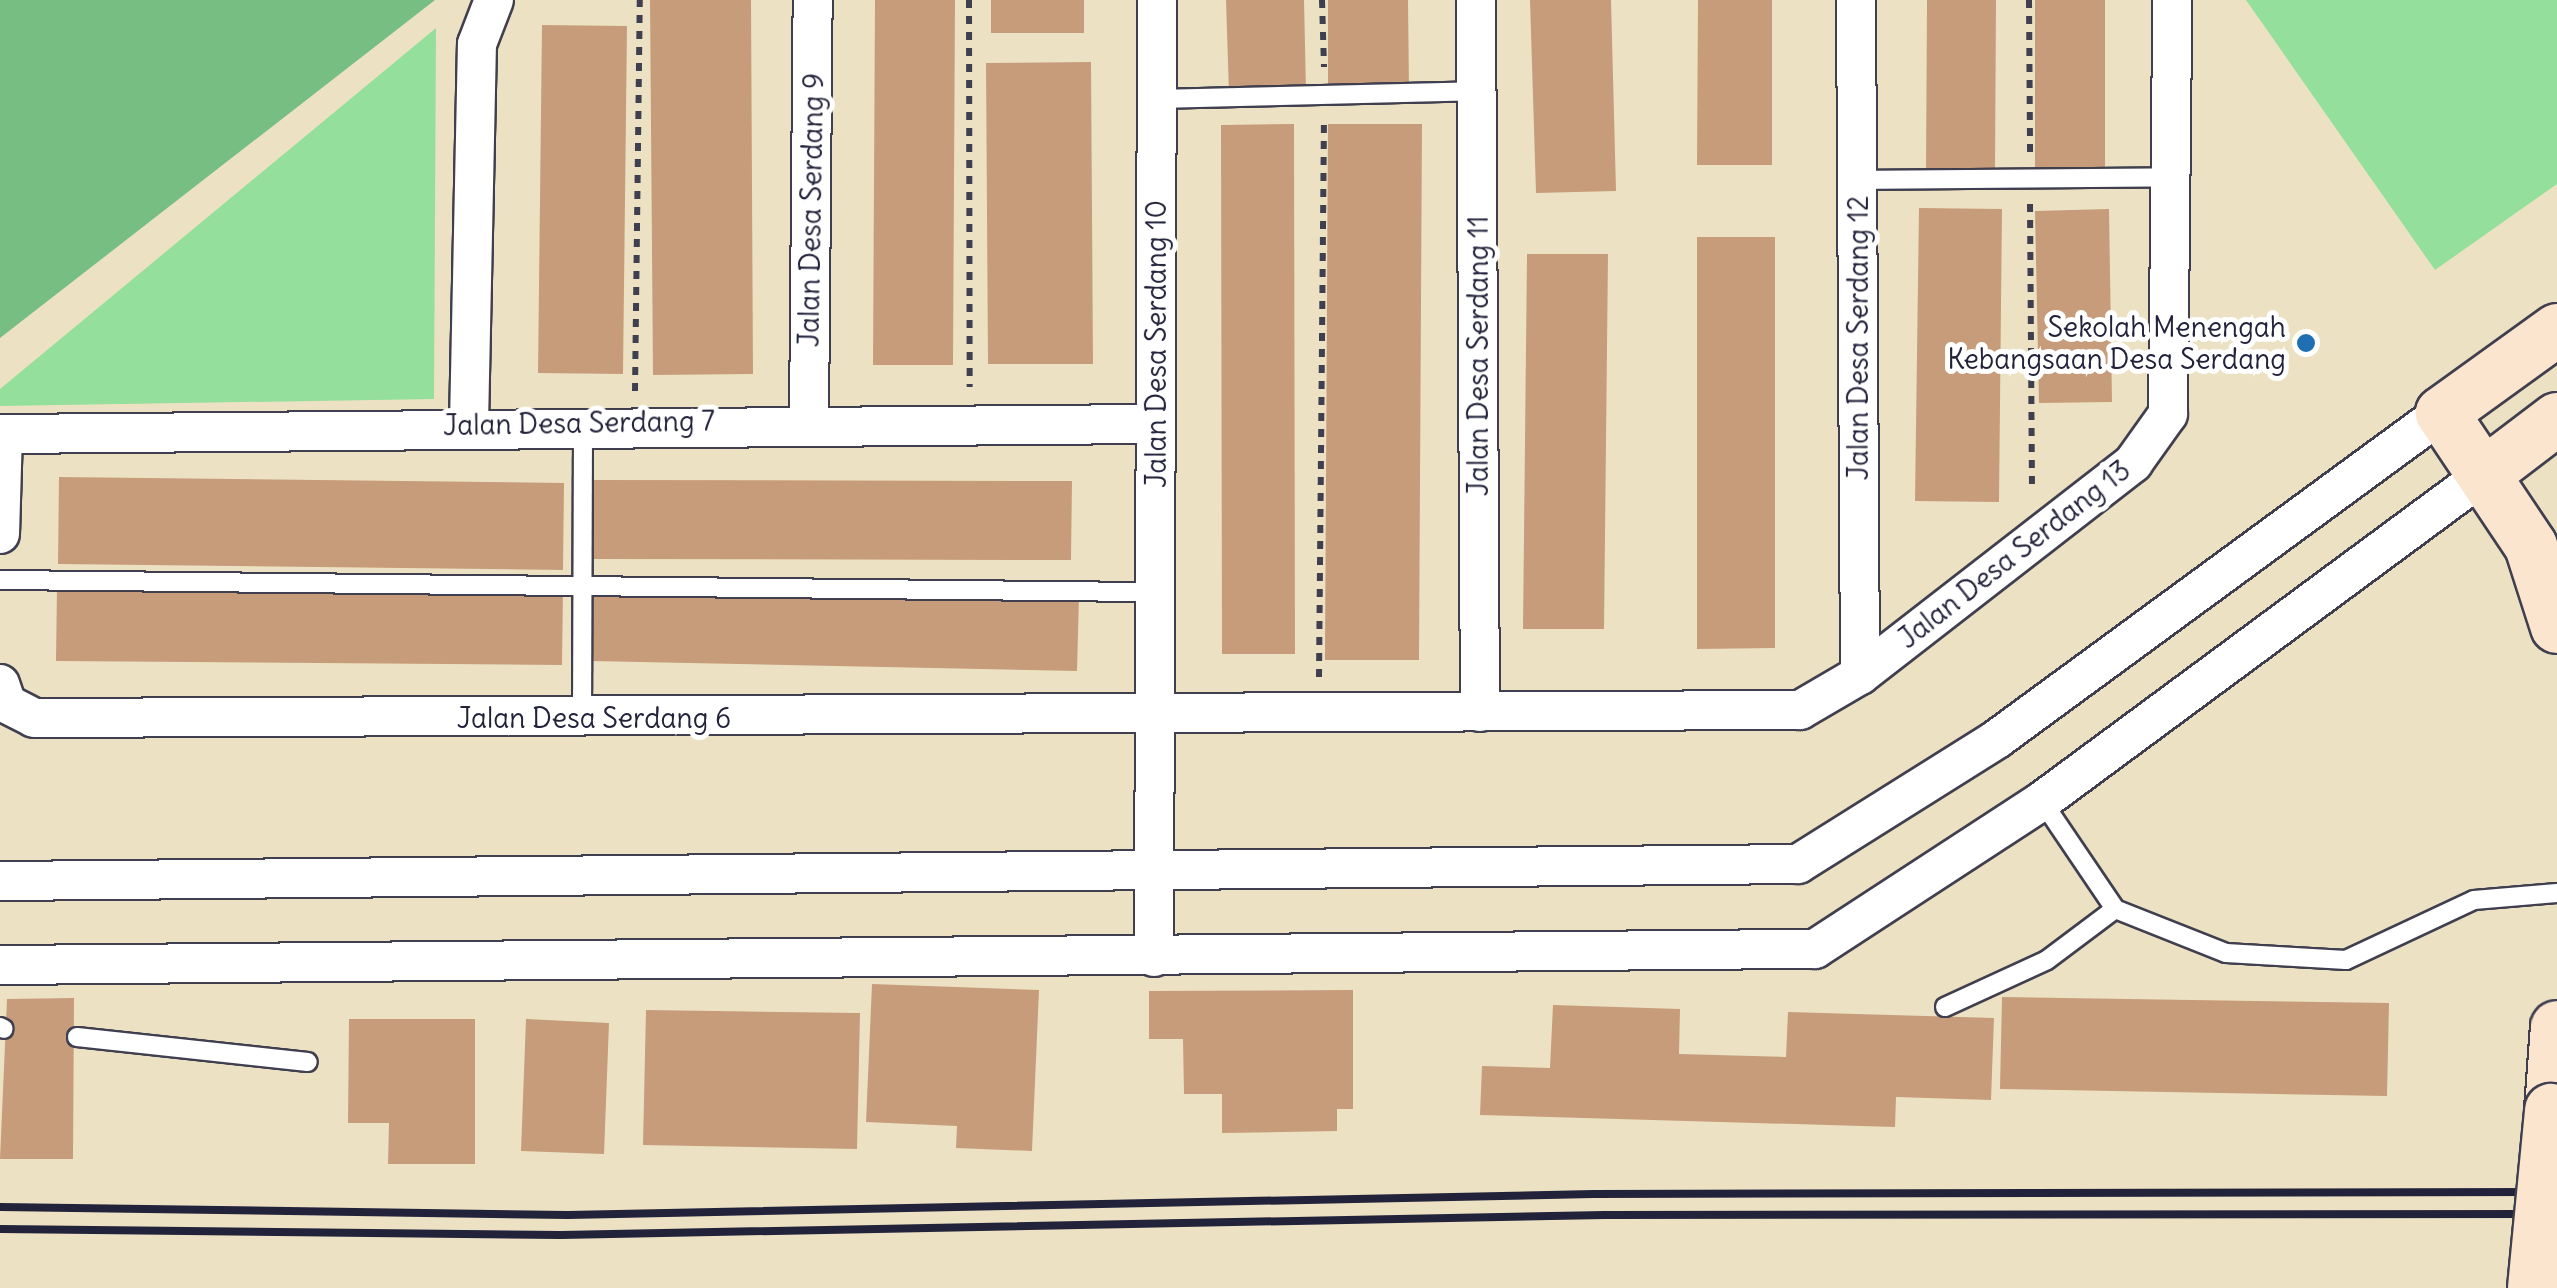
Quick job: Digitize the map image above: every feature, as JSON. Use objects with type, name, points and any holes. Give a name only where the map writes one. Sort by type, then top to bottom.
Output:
[{"type":"street","points":[[469,424],[477,44],[494,0]]},
{"type":"street","name":"Jalan Desa Serdang 9","points":[[809,421],[813,0]]},
{"type":"street","name":"Jalan Desa Serdang 10","points":[[1154,957],[1157,0]]},
{"type":"street","name":"Jalan Desa Serdang 11","points":[[1476,0],[1480,712]]},
{"type":"street","name":"Jalan Desa Serdang 12","points":[[1856,0],[1860,675]]},
{"type":"street","name":"Jalan Desa Serdang 13","points":[[1800,710],[1860,675],[2032,533],[2133,463],[2168,414],[2174,177],[2172,0]]},
{"type":"street","points":[[0,881],[1154,865],[1798,864],[1997,739],[2557,330]]},
{"type":"street","points":[[2442,413],[2486,473],[2531,546],[2557,627]]},
{"type":"street","points":[[0,964],[1815,949],[2042,801],[2557,419]]},
{"type":"street","name":"Jalan Desa Serdang 7","points":[[1,433],[634,422],[1156,424]]},
{"type":"street","points":[[0,534],[1,433]]},
{"type":"street","name":"Jalan Desa Serdang 6","points":[[0,684],[7,704],[34,718],[582,718],[1155,702],[1318,713],[1800,710]]},
{"type":"street","points":[[2534,1288],[2557,1028]]},
{"type":"lane","points":[[1156,99],[1476,90]]},
{"type":"lane","points":[[1857,180],[2174,177]]},
{"type":"lane","points":[[582,718],[583,423]]},
{"type":"lane","points":[[0,580],[1155,592]]},
{"type":"lane","points":[[2042,801],[2115,910],[2226,953],[2346,960],[2474,900],[2557,893]]},
{"type":"lane","points":[[1945,1007],[2046,960],[2115,910]]},
{"type":"lane","points":[[78,1037],[308,1062]]},
{"type":"path","points":[[634,422],[640,0]]},
{"type":"path","points":[[969,0],[970,423]]},
{"type":"path","points":[[1318,713],[1322,0]]},
{"type":"path","points":[[2029,0],[2032,533]]},
{"type":"green space","points":[[0,0],[435,0],[0,338]]},
{"type":"green space","points":[[2246,0],[2557,0],[2557,184],[2435,270]]},
{"type":"green space","points":[[436,28],[434,399],[0,406],[0,389]]},
{"type":"building","points":[[650,0],[751,0],[753,374],[653,375]]},
{"type":"building","points":[[875,0],[955,0],[953,365],[873,365]]},
{"type":"building","points":[[991,0],[1084,0],[1084,33],[991,33]]},
{"type":"building","points":[[1226,0],[1304,0],[1306,92],[1229,94]]},
{"type":"building","points":[[1328,0],[1408,0],[1409,89],[1328,90]]},
{"type":"building","points":[[1530,0],[1611,0],[1616,191],[1536,193]]},
{"type":"building","points":[[1698,0],[1772,0],[1772,165],[1697,165]]},
{"type":"building","points":[[1927,0],[1996,0],[1995,168],[1926,169]]},
{"type":"building","points":[[2035,0],[2105,0],[2105,173],[2035,174]]},
{"type":"building","points":[[542,25],[627,26],[623,374],[538,373]]},
{"type":"building","points":[[1091,62],[1093,364],[988,364],[986,63]]},
{"type":"building","points":[[1294,124],[1295,654],[1222,654],[1221,125]]},
{"type":"building","points":[[1328,124],[1422,124],[1419,660],[1325,660]]},
{"type":"building","points":[[1919,208],[2002,209],[1999,502],[1915,501]]},
{"type":"building","points":[[2109,209],[2112,402],[2039,403],[2035,211]]},
{"type":"building","points":[[1697,237],[1775,237],[1775,648],[1697,649]]},
{"type":"building","points":[[1527,254],[1608,254],[1604,629],[1523,629]]},
{"type":"building","points":[[59,477],[564,483],[563,570],[58,564]]},
{"type":"building","points":[[594,480],[1072,481],[1071,560],[594,559]]},
{"type":"building","points":[[57,585],[563,589],[562,665],[56,661]]},
{"type":"building","points":[[592,585],[1079,596],[1077,671],[590,661]]},
{"type":"building","points":[[872,984],[1039,990],[1032,1151],[956,1148],[957,1126],[866,1122]]},
{"type":"building","points":[[1353,990],[1353,1109],[1337,1109],[1337,1131],[1222,1133],[1222,1094],[1184,1094],[1183,1039],[1149,1039],[1149,991]]},
{"type":"building","points":[[2002,997],[2389,1003],[2387,1096],[2000,1089]]},
{"type":"building","points":[[74,998],[73,1159],[0,1159],[7,999]]},
{"type":"building","points":[[1553,1005],[1680,1009],[1679,1054],[1786,1057],[1788,1012],[1994,1018],[1991,1100],[1896,1097],[1895,1127],[1480,1115],[1482,1066],[1550,1068]]},
{"type":"building","points":[[646,1010],[860,1013],[857,1149],[643,1145]]},
{"type":"building","points":[[349,1019],[475,1019],[475,1164],[388,1164],[389,1123],[348,1123]]},
{"type":"building","points":[[526,1019],[609,1023],[604,1154],[521,1151]]},
{"type":"railway","points":[[0,1207],[568,1215],[1594,1194],[2557,1192]]},
{"type":"railway","points":[[0,1229],[561,1235],[1605,1215],[2557,1214]]},
{"type":"place","name":"Sekolah Menengah Kebangsaan Desa Serdang","points":[[2306,343]]}]
